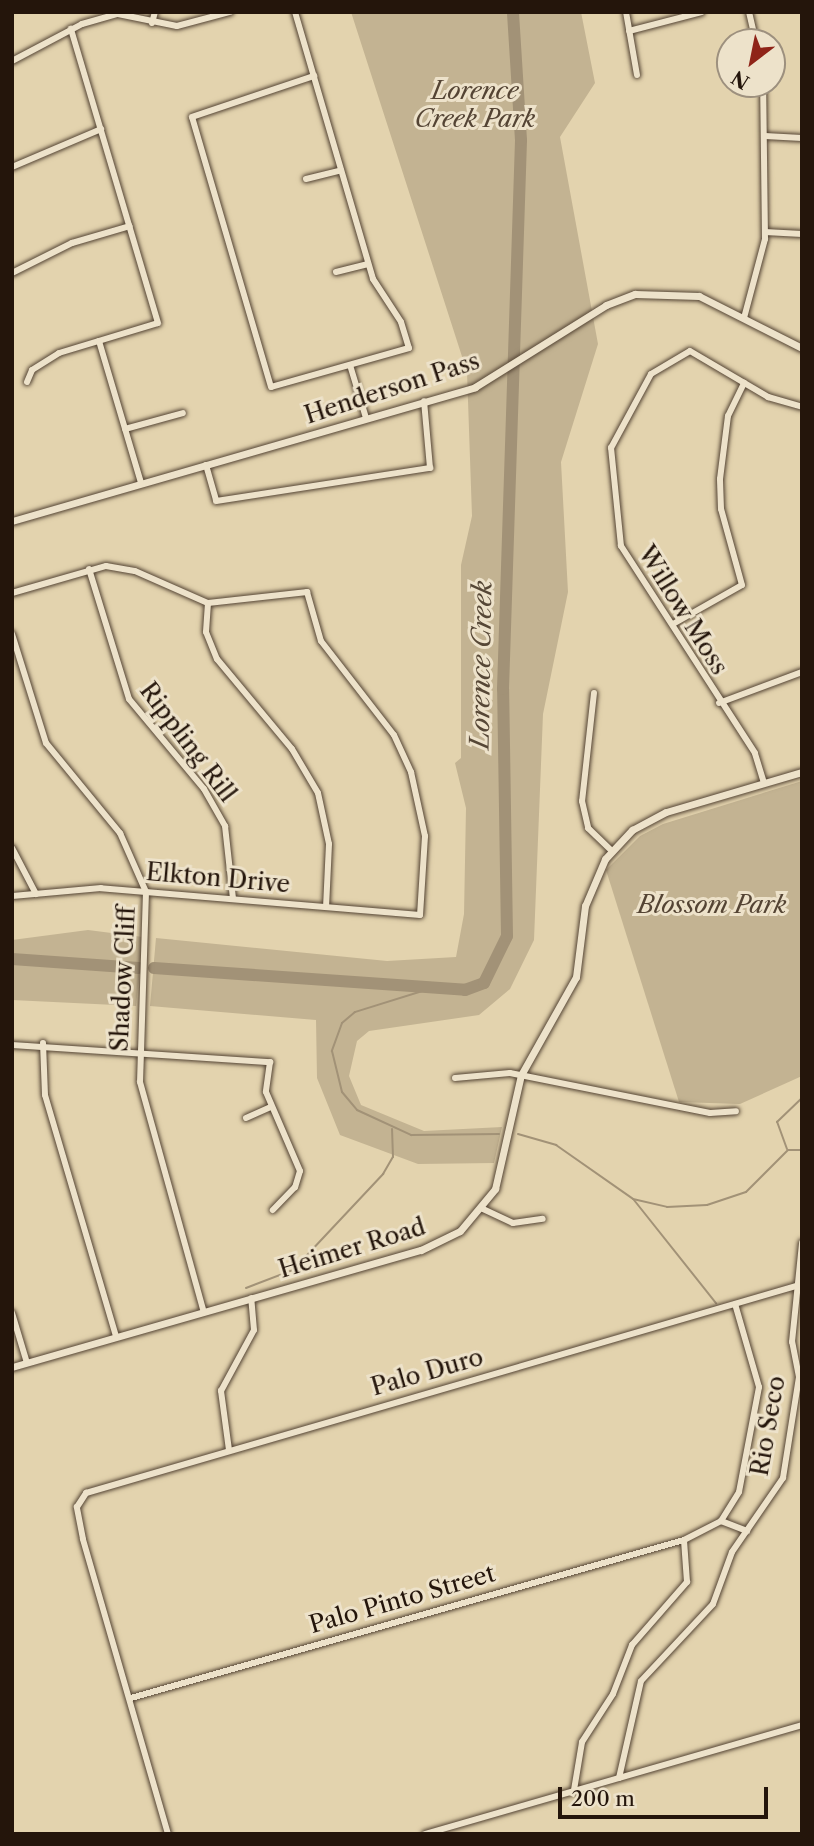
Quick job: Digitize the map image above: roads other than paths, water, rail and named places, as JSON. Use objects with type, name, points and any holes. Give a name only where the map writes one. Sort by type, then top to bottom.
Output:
[{"type":"street","points":[[152,23],[155,12]]},
{"type":"street","points":[[12,61],[71,29],[118,14],[177,26],[230,12]]},
{"type":"street","points":[[295,12],[314,76],[368,264],[409,348],[271,387],[192,117],[314,76]]},
{"type":"street","points":[[626,12],[637,75]]},
{"type":"street","points":[[629,31],[702,12]]},
{"type":"street","points":[[27,382],[32,370],[59,353],[158,324],[71,29]]},
{"type":"street","points":[[744,318],[765,232],[764,98]]},
{"type":"street","points":[[12,167],[102,128]]},
{"type":"street","points":[[765,136],[802,138]]},
{"type":"street","points":[[306,179],[341,170]]},
{"type":"street","points":[[12,273],[72,243],[130,226]]},
{"type":"street","points":[[765,232],[802,234]]},
{"type":"street","points":[[336,272],[368,264]]},
{"type":"street","name":"Henderson Pass","points":[[12,521],[481,384],[620,298],[658,291],[699,296],[802,348]]},
{"type":"street","points":[[99,341],[141,484]]},
{"type":"street","name":"Willow Moss","points":[[744,383],[690,351],[644,383],[611,457],[621,545],[673,624],[719,703],[755,754],[764,783]]},
{"type":"street","points":[[350,365],[366,418]]},
{"type":"street","points":[[673,624],[742,585],[723,517],[720,479],[728,416],[744,383],[802,407]]},
{"type":"street","points":[[206,465],[216,501],[430,468],[424,401]]},
{"type":"street","points":[[125,429],[183,413]]},
{"type":"street","points":[[12,593],[89,569],[128,569],[208,603],[206,632],[217,659],[292,749],[318,793],[330,844],[326,907]]},
{"type":"street","name":"Rippling Rill","points":[[89,569],[129,699],[204,789],[225,826],[233,899]]},
{"type":"street","name":"Elkton Drive","points":[[12,896],[146,892],[420,915],[425,836],[411,772],[383,720],[315,631],[307,592],[208,603]]},
{"type":"street","name":"Shadow Cliff","points":[[12,634],[46,743],[120,833],[146,892],[141,1088],[204,1312]]},
{"type":"street","points":[[719,703],[802,672]]},
{"type":"street","points":[[594,693],[582,801],[588,828],[612,851]]},
{"type":"street","name":"Heimer Road","points":[[12,1367],[438,1244],[483,1209],[500,1178],[521,1075],[571,989],[585,906],[612,851],[666,812],[802,772]]},
{"type":"street","points":[[12,848],[36,894]]},
{"type":"street","points":[[43,1043],[45,1095],[116,1337]]},
{"type":"street","points":[[12,1045],[43,1043],[270,1062],[271,1107],[300,1171],[295,1187],[273,1210]]},
{"type":"street","points":[[455,1079],[521,1075],[710,1113],[736,1111]]},
{"type":"street","points":[[246,1118],[271,1107]]},
{"type":"street","points":[[483,1209],[513,1223],[542,1219]]},
{"type":"street","name":"Rio Seco","points":[[619,1778],[641,1681],[713,1604],[732,1552],[783,1478],[799,1377],[792,1342],[802,1244]]},
{"type":"street","name":"Palo Duro","points":[[131,1698],[77,1507],[86,1493],[109,1482],[229,1450],[796,1286]]},
{"type":"street","points":[[229,1450],[221,1391],[254,1330],[251,1298]]},
{"type":"street","name":"Rio Seco","points":[[721,1521],[739,1492],[759,1387],[735,1304]]},
{"type":"street","points":[[12,1313],[27,1363]]},
{"type":"street","points":[[574,1790],[582,1742],[613,1694],[632,1645],[687,1582],[684,1540],[721,1521],[747,1531]]},
{"type":"street","name":"Palo Pinto Street","points":[[131,1698],[684,1540]]},
{"type":"street","points":[[131,1698],[167,1834]]},
{"type":"street","points":[[425,1834],[802,1725]]},
{"type":"waterway","name":"Lorence Creek","points":[[154,968],[465,990],[484,983],[507,936],[503,689],[521,140],[513,12]]},
{"type":"waterway","name":"Lorence Creek","points":[[12,959],[139,968]]},
{"type":"waterway","points":[[432,988],[355,1012],[342,1023],[332,1051],[342,1092],[357,1110],[411,1135],[499,1134]]},
{"type":"waterway","points":[[787,1149],[777,1122],[802,1098]]},
{"type":"waterway","points":[[246,1288],[293,1270],[383,1174],[393,1157],[392,1129]]},
{"type":"waterway","points":[[518,1134],[556,1145],[633,1199],[667,1207],[707,1205],[746,1192],[788,1150],[802,1150]]},
{"type":"waterway","points":[[634,1200],[716,1303]]},
{"type":"park label","name":"Lorence Creek Park","points":[[475,105]]},
{"type":"park label","name":"Blossom Park","points":[[712,905]]}]
